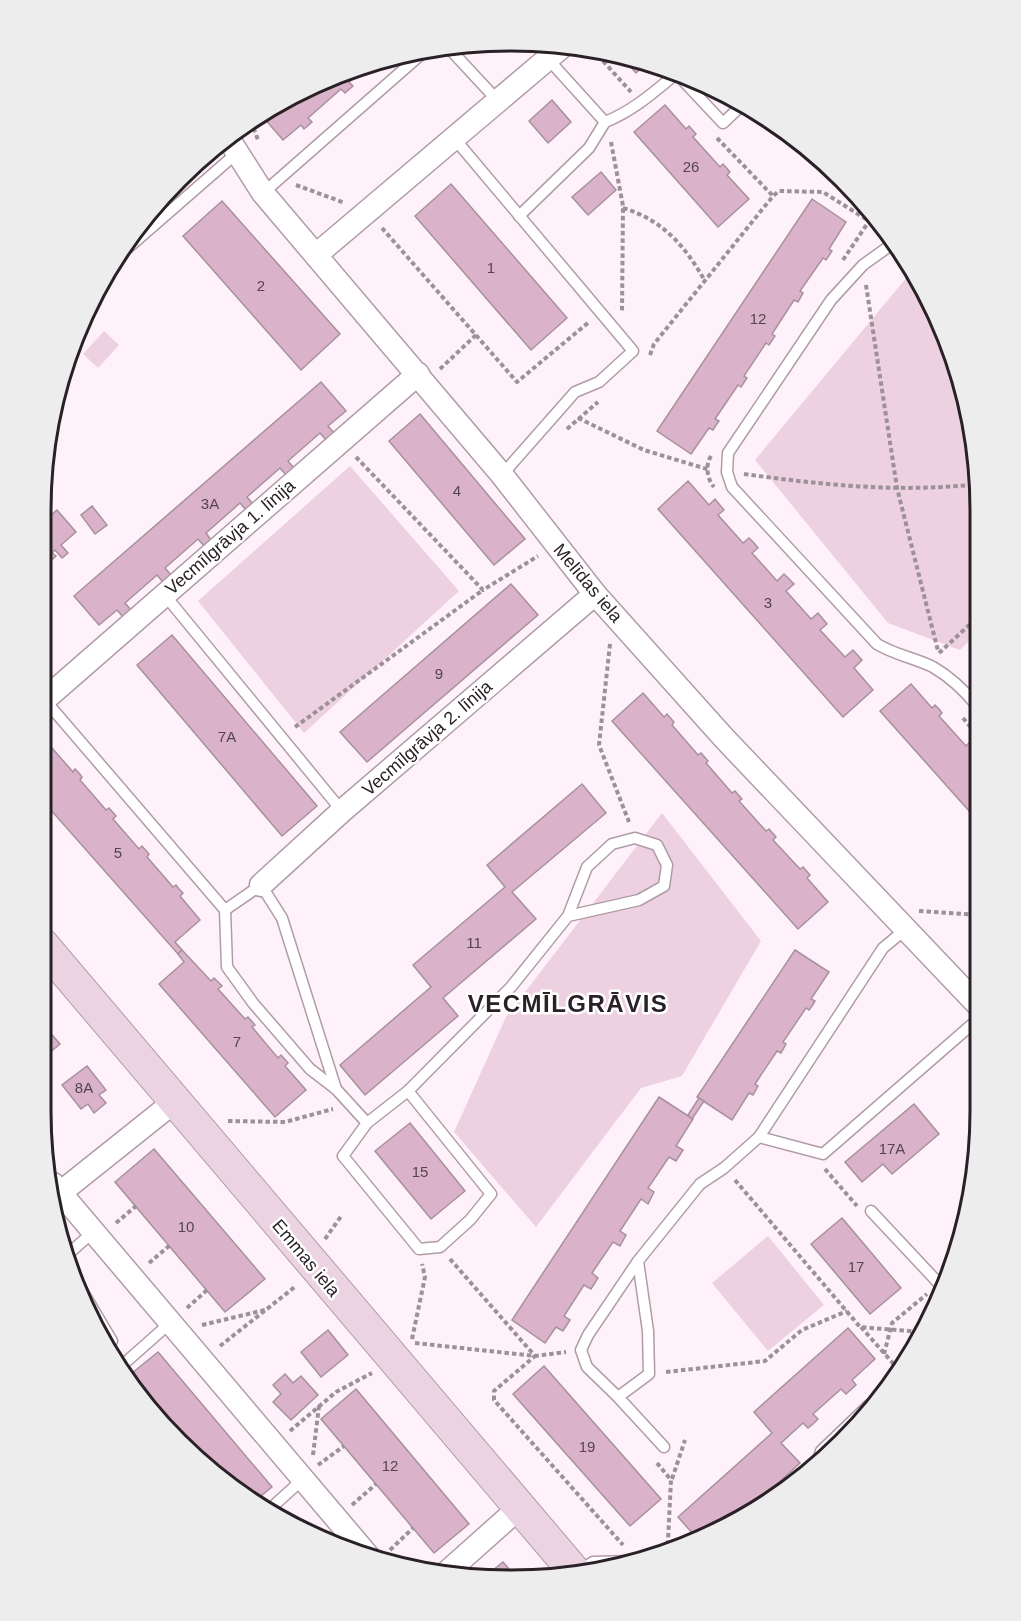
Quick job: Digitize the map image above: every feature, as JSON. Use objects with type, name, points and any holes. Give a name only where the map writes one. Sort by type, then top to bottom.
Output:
[{"type":"street","points":[[316,255],[554,53]]},
{"type":"street","name":"Melīdas iela","points":[[233,145],[263,194],[502,475],[595,594],[724,738],[970,997]]},
{"type":"street","name":"Vecmīlgrāvja 1. līnija","points":[[51,694],[341,441],[422,379]]},
{"type":"street","name":"Vecmīlgrāvja 2. līnija","points":[[261,885],[342,811],[595,594]]},
{"type":"street","name":"Emmas iela","points":[[51,955],[315,1270],[570,1566]]},
{"type":"street","points":[[58,1188],[174,1101]]},
{"type":"street","points":[[59,1192],[336,1518],[370,1548]]},
{"type":"street","points":[[454,1566],[519,1508]]},
{"type":"lane","points":[[557,54],[605,122]]},
{"type":"lane","points":[[455,55],[498,101]]},
{"type":"lane","points":[[263,194],[412,62]]},
{"type":"lane","points":[[519,216],[589,148],[605,122],[623,115],[670,80]]},
{"type":"lane","points":[[690,88],[723,123],[736,111]]},
{"type":"lane","points":[[454,138],[633,351],[599,382],[575,392],[502,475]]},
{"type":"lane","points":[[152,224],[233,145]]},
{"type":"lane","points":[[887,247],[863,265],[831,300],[728,453],[727,472],[732,487],[877,644],[894,654],[932,666],[957,682],[970,697]]},
{"type":"lane","points":[[164,594],[342,811]]},
{"type":"lane","points":[[51,708],[225,910],[227,967],[253,1004],[310,1069],[336,1089],[367,1123]]},
{"type":"lane","points":[[408,1091],[491,1194],[470,1220],[440,1247],[419,1249],[342,1156],[367,1123],[408,1091],[511,987],[568,916],[587,867],[612,844],[635,838],[657,845],[667,865],[664,886],[639,900],[568,916]]},
{"type":"lane","points":[[225,910],[261,885],[282,918],[336,1089]]},
{"type":"lane","points":[[664,1447],[587,1366],[581,1350],[588,1335],[638,1261],[700,1184],[724,1168],[759,1137],[883,948],[901,925]]},
{"type":"lane","points":[[759,1137],[823,1154],[970,1026]]},
{"type":"lane","points":[[871,1211],[937,1281]]},
{"type":"lane","points":[[73,1250],[94,1231]]},
{"type":"lane","points":[[618,1396],[629,1391],[649,1374],[648,1331],[638,1261]]},
{"type":"lane","points":[[126,1363],[173,1327]]},
{"type":"lane","points":[[275,1504],[303,1479]]},
{"type":"path","points":[[602,60],[641,103]]},
{"type":"path","points":[[605,122],[612,144],[623,208],[622,315],[612,325]]},
{"type":"path","points":[[612,144],[620,136]]},
{"type":"path","points":[[716,137],[773,196]]},
{"type":"path","points":[[642,362],[779,191],[823,192],[864,218]]},
{"type":"path","points":[[623,208],[638,213],[670,233],[691,256],[705,281]]},
{"type":"path","points":[[368,211],[518,382],[600,313]]},
{"type":"path","points":[[837,269],[868,223]]},
{"type":"path","points":[[863,265],[897,488],[942,673]]},
{"type":"path","points":[[422,379],[477,335]]},
{"type":"path","points":[[562,434],[602,397]]},
{"type":"path","points":[[560,410],[644,450],[708,470],[833,487],[938,489],[969,485]]},
{"type":"path","points":[[341,441],[483,590]]},
{"type":"path","points":[[714,452],[708,461],[708,470],[710,483],[718,492]]},
{"type":"path","points":[[281,737],[483,590],[557,545]]},
{"type":"path","points":[[613,614],[599,745],[635,838]]},
{"type":"path","points":[[938,653],[970,624]]},
{"type":"path","points":[[955,709],[970,727]]},
{"type":"path","points":[[901,925],[913,911],[970,915]]},
{"type":"path","points":[[195,1126],[215,1121],[285,1122],[350,1104]]},
{"type":"path","points":[[724,1168],[894,1365]]},
{"type":"path","points":[[825,1169],[858,1206]]},
{"type":"path","points":[[440,1247],[535,1356]]},
{"type":"path","points":[[419,1249],[425,1278],[411,1343],[535,1356],[581,1350]]},
{"type":"path","points":[[242,1330],[315,1270]]},
{"type":"path","points":[[884,1354],[892,1323],[932,1291]]},
{"type":"path","points":[[173,1327],[268,1309]]},
{"type":"path","points":[[649,1374],[765,1361],[802,1330],[847,1311]]},
{"type":"path","points":[[860,1327],[913,1331]]},
{"type":"path","points":[[564,1352],[571,1361]]},
{"type":"path","points":[[535,1356],[494,1391],[494,1400],[620,1541],[628,1554]]},
{"type":"path","points":[[275,1446],[336,1392],[375,1371]]},
{"type":"path","points":[[319,1406],[314,1431],[313,1469],[344,1446]]},
{"type":"path","points":[[668,1542],[671,1479],[685,1440]]},
{"type":"path","points":[[656,1461],[671,1479]]},
{"type":"path","points":[[336,1518],[376,1484]]},
{"type":"path","points":[[383,1551],[413,1528]]},
{"type":"shaded area","points":[[906,278],[923,307],[946,363],[961,421],[969,480],[970,640],[960,650],[888,623],[755,460]]},
{"type":"shaded area","points":[[104,331],[119,345],[98,368],[83,354]]},
{"type":"shaded area","points":[[350,466],[459,591],[304,733],[198,601]]},
{"type":"shaded area","points":[[662,813],[761,941],[682,1076],[641,1088],[536,1227],[454,1132],[506,1017]]},
{"type":"shaded area","points":[[768,1236],[824,1305],[768,1351],[712,1283]]},
{"type":"building","points":[[352,79],[349,82],[353,86],[345,93],[341,89],[308,118],[312,122],[304,129],[301,125],[283,140],[267,121],[307,98]]},
{"type":"building","points":[[552,100],[571,122],[548,143],[529,121]]},
{"type":"building","points":[[665,105],[686,129],[689,126],[696,134],[693,137],[720,167],[723,164],[730,172],[727,175],[749,199],[718,227],[634,132]]},
{"type":"building","points":[[601,172],[616,190],[588,215],[572,197]]},
{"type":"building","points":[[451,184],[567,318],[531,350],[415,216]]},
{"type":"building","points":[[812,199],[846,222],[829,249],[832,251],[826,260],[823,258],[800,291],[803,293],[798,302],[794,300],[772,334],[775,336],[769,345],[766,343],[744,376],[747,378],[741,387],[738,385],[715,419],[719,421],[713,430],[709,428],[691,454],[657,431]]},
{"type":"building","points":[[222,201],[340,334],[301,370],[183,236]]},
{"type":"building","points":[[321,382],[346,411],[328,426],[334,433],[326,440],[320,433],[288,461],[294,468],[286,475],[280,468],[247,497],[253,504],[246,510],[240,503],[206,533],[211,540],[204,546],[198,539],[165,568],[171,575],[163,582],[157,575],[125,603],[131,610],[123,617],[117,610],[99,625],[74,596]]},
{"type":"building","points":[[420,414],[525,539],[494,565],[389,441]]},
{"type":"building","points":[[688,481],[709,505],[715,499],[724,510],[718,515],[743,543],[749,538],[754,543],[758,548],[752,553],[777,581],[784,574],[794,584],[786,591],[811,619],[818,613],[827,624],[820,630],[845,657],[853,650],[862,660],[854,668],[873,690],[843,717],[658,509]]},
{"type":"building","points":[[92,506],[107,525],[95,534],[81,515]]},
{"type":"building","points":[[57,510],[76,532],[61,545],[68,553],[62,558],[55,550],[52,553],[56,556],[51,561],[51,515]]},
{"type":"building","points":[[511,584],[538,615],[367,762],[340,732]]},
{"type":"building","points":[[172,635],[317,806],[282,836],[137,665]]},
{"type":"building","points":[[911,684],[932,708],[935,705],[939,709],[942,713],[939,716],[966,746],[970,744],[970,812],[880,711]]},
{"type":"building","points":[[643,693],[664,717],[667,714],[674,722],[672,725],[698,755],[701,753],[708,761],[706,763],[732,793],[735,791],[742,799],[739,801],[766,831],[769,829],[776,837],[773,840],[800,869],[803,867],[810,875],[807,878],[828,902],[798,929],[612,721]]},
{"type":"building","points":[[51,749],[73,772],[75,769],[79,773],[82,777],[80,780],[106,810],[109,808],[116,816],[113,819],[139,849],[142,846],[149,854],[147,857],[173,887],[176,885],[183,893],[180,896],[200,920],[175,942],[182,950],[178,954],[51,810]]},
{"type":"building","points":[[582,784],[606,813],[512,892],[536,919],[443,998],[458,1016],[365,1095],[340,1065],[431,987],[413,965],[505,887],[487,865]]},
{"type":"building","points":[[182,950],[211,981],[214,978],[222,986],[218,989],[245,1019],[248,1017],[255,1025],[252,1027],[278,1058],[281,1055],[288,1063],[285,1066],[306,1090],[275,1117],[159,984],[184,962],[178,954]]},
{"type":"building","points":[[795,950],[829,972],[811,999],[815,1001],[812,1006],[809,1010],[806,1008],[783,1042],[786,1044],[781,1053],[777,1051],[755,1084],[758,1086],[753,1095],[749,1093],[732,1120],[697,1097]]},
{"type":"building","points":[[51,1034],[60,1044],[51,1052]]},
{"type":"building","points":[[87,1066],[106,1090],[99,1095],[106,1103],[94,1113],[88,1104],[81,1109],[62,1085]]},
{"type":"building","points":[[659,1097],[693,1119],[676,1146],[683,1150],[676,1161],[669,1157],[648,1188],[654,1192],[648,1204],[641,1199],[620,1231],[626,1235],[620,1246],[613,1242],[592,1273],[598,1278],[591,1289],[584,1285],[564,1316],[570,1320],[563,1331],[556,1327],[545,1343],[512,1320]]},
{"type":"building","points":[[699,1098],[704,1101],[692,1119],[688,1115]]},
{"type":"building","points":[[914,1104],[939,1134],[892,1174],[883,1164],[862,1182],[845,1162]]},
{"type":"building","points":[[410,1123],[465,1191],[431,1219],[375,1151]]},
{"type":"building","points":[[154,1149],[265,1279],[225,1312],[115,1182]]},
{"type":"building","points":[[842,1218],[901,1288],[870,1314],[811,1244]]},
{"type":"building","points":[[848,1328],[875,1359],[852,1380],[856,1385],[846,1394],[841,1389],[813,1414],[818,1419],[813,1424],[808,1428],[803,1423],[781,1443],[800,1463],[766,1493],[714,1523],[692,1532],[678,1517],[772,1433],[754,1412]]},
{"type":"building","points":[[328,1330],[348,1355],[321,1377],[301,1352]]},
{"type":"building","points":[[158,1352],[272,1487],[261,1496],[231,1475],[186,1435],[133,1372]]},
{"type":"building","points":[[544,1366],[661,1499],[630,1526],[513,1394]]},
{"type":"building","points":[[285,1374],[293,1383],[301,1376],[318,1395],[291,1420],[273,1402],[281,1394],[273,1385]]},
{"type":"building","points":[[356,1389],[469,1524],[434,1553],[321,1419]]},
{"type":"building","points":[[503,1562],[510,1570],[494,1569]]},
{"type":"district","name":"VECMĪLGRĀVIS","points":[[568,1003]]}]
